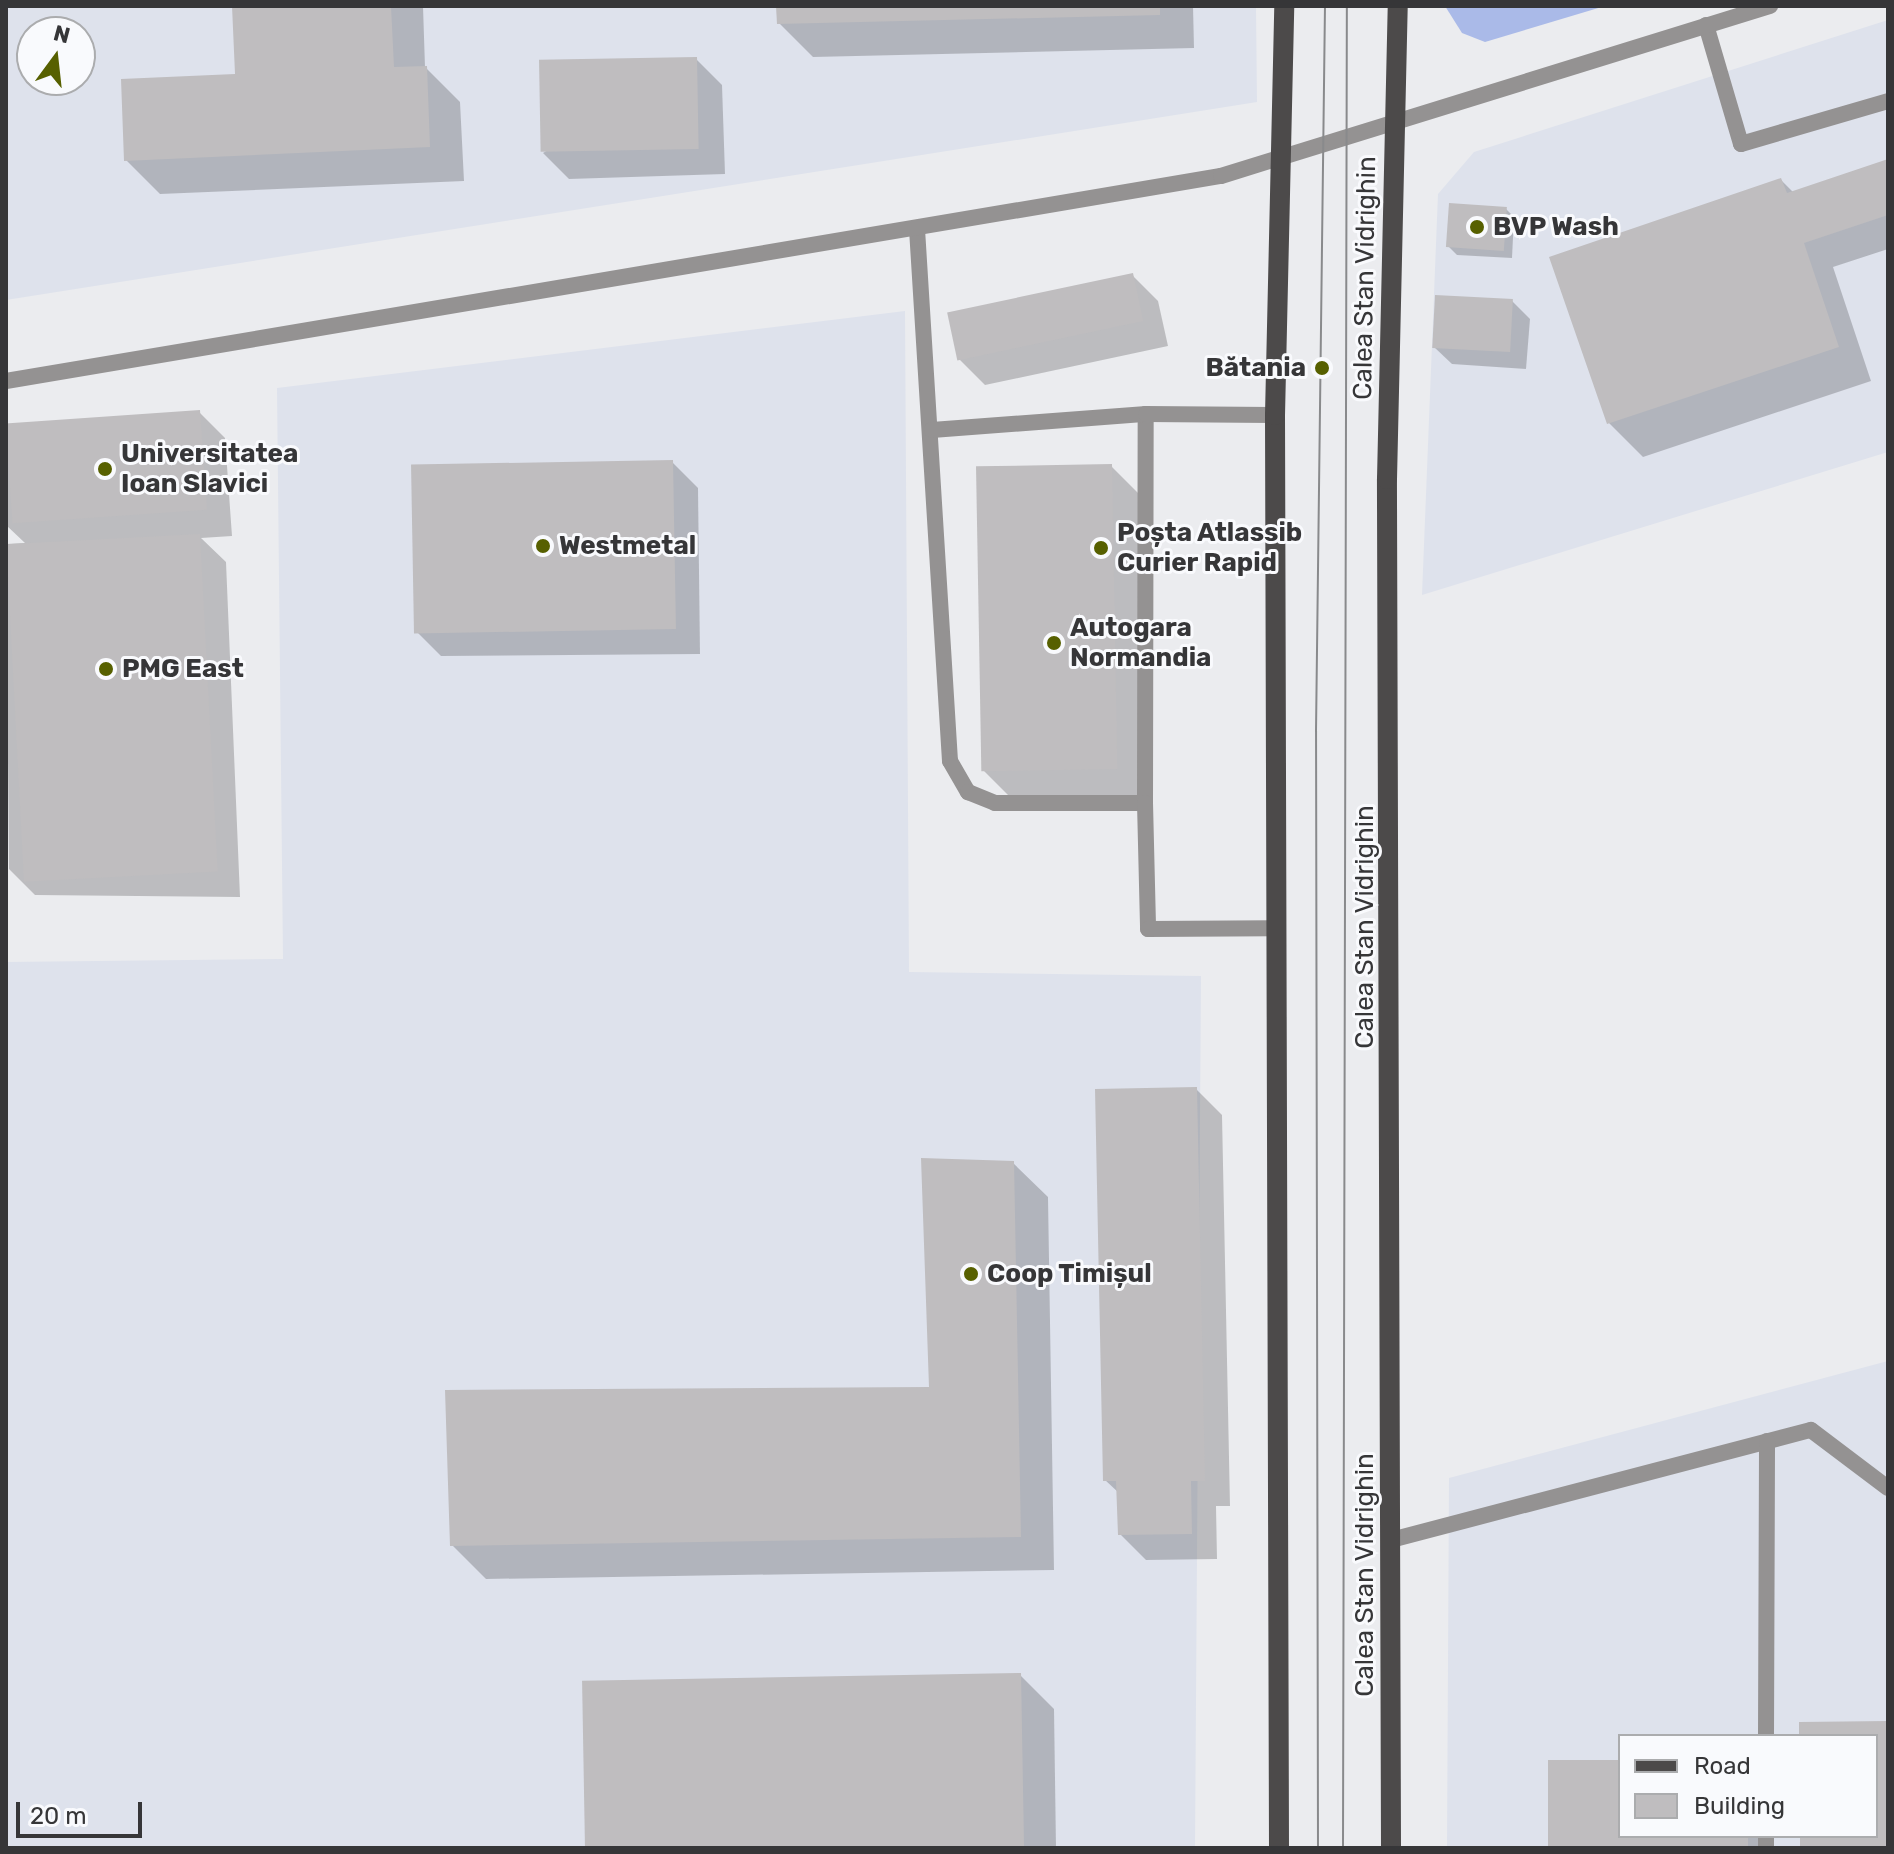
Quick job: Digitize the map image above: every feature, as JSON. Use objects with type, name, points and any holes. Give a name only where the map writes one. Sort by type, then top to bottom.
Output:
[{"type":"main road","points":[[1279,1848],[1275,415],[1284,6]]},
{"type":"main road","name":"Calea Stan Vidrighin","points":[[1391,1848],[1387,479],[1398,6]]},
{"type":"street","points":[[6,381],[917,229],[1281,161],[1395,119],[1770,6]]},
{"type":"street","points":[[1706,25],[1741,144],[1888,101]]},
{"type":"street","points":[[917,229],[932,430],[950,761],[957,780],[995,803],[1145,803]]},
{"type":"street","points":[[932,430],[1146,414],[1275,415]]},
{"type":"street","points":[[1146,414],[1145,803],[1148,929],[1277,928]]},
{"type":"street","points":[[1391,1540],[1811,1430],[1888,1488]]},
{"type":"street","points":[[1766,1734],[1767,1441]]},
{"type":"shaded area","points":[[6,6],[1256,6],[1257,102],[6,300]]},
{"type":"shaded area","points":[[1445,6],[1605,6],[1485,42],[1462,33]]},
{"type":"shaded area","points":[[1888,20],[1888,452],[1422,595],[1438,194],[1474,152]]},
{"type":"shaded area","points":[[905,311],[909,972],[1201,976],[1195,1848],[6,1848],[6,962],[283,959],[277,388]]},
{"type":"shaded area","points":[[1888,1361],[1888,1848],[1447,1848],[1449,1478]]},
{"type":"building","points":[[232,6],[391,6],[394,67],[427,66],[430,147],[124,161],[121,79],[235,74]]},
{"type":"building","points":[[776,6],[1160,6],[1160,15],[777,24]]},
{"type":"building","points":[[697,57],[699,149],[541,152],[539,60]]},
{"type":"building","points":[[1888,159],[1888,215],[1804,243],[1839,347],[1607,424],[1549,257],[1781,178],[1787,193]]},
{"type":"building","name":"BVP Wash","points":[[1449,203],[1507,207],[1504,251],[1446,247]]},
{"type":"building","points":[[1133,273],[1143,321],[957,360],[947,313]]},
{"type":"building","points":[[1435,295],[1513,299],[1510,352],[1432,348]]},
{"type":"building","name":"Universitatea Ioan Slavici","points":[[200,410],[207,510],[12,523],[6,424]]},
{"type":"building","name":"Westmetal","points":[[673,460],[676,629],[414,634],[411,465]]},
{"type":"building","points":[[1112,464],[1117,769],[981,771],[976,466]]},
{"type":"building","name":"PMG East","points":[[200,534],[218,872],[24,882],[6,544]]},
{"type":"building","points":[[1197,1087],[1205,1481],[1191,1481],[1192,1534],[1118,1535],[1116,1481],[1103,1481],[1095,1089]]},
{"type":"building","name":"Coop Timișul","points":[[921,1158],[1014,1161],[1021,1537],[450,1546],[445,1390],[929,1387]]},
{"type":"building","points":[[1021,1673],[1024,1848],[585,1848],[582,1681]]},
{"type":"building","points":[[1888,1721],[1888,1848],[1800,1848],[1800,1838],[1878,1838],[1878,1734],[1799,1734],[1799,1722]]},
{"type":"building","points":[[1548,1760],[1618,1760],[1618,1838],[1748,1838],[1748,1848],[1548,1848]]},
{"type":"tram line","points":[[1318,1848],[1316,731],[1325,6]]},
{"type":"tram line","points":[[1343,1848],[1347,6]]},
{"type":"place","name":"BVP Wash","points":[[1477,227]]},
{"type":"place","name":"Bătania","points":[[1322,368]]},
{"type":"place","name":"Universitatea Ioan Slavici","points":[[105,469]]},
{"type":"place","name":"Westmetal","points":[[543,546]]},
{"type":"place","name":"Poșta Atlassib Curier Rapid","points":[[1101,548]]},
{"type":"place","name":"Autogara Normandia","points":[[1054,643]]},
{"type":"place","name":"PMG East","points":[[106,669]]},
{"type":"place","name":"Coop Timișul","points":[[971,1274]]}]
